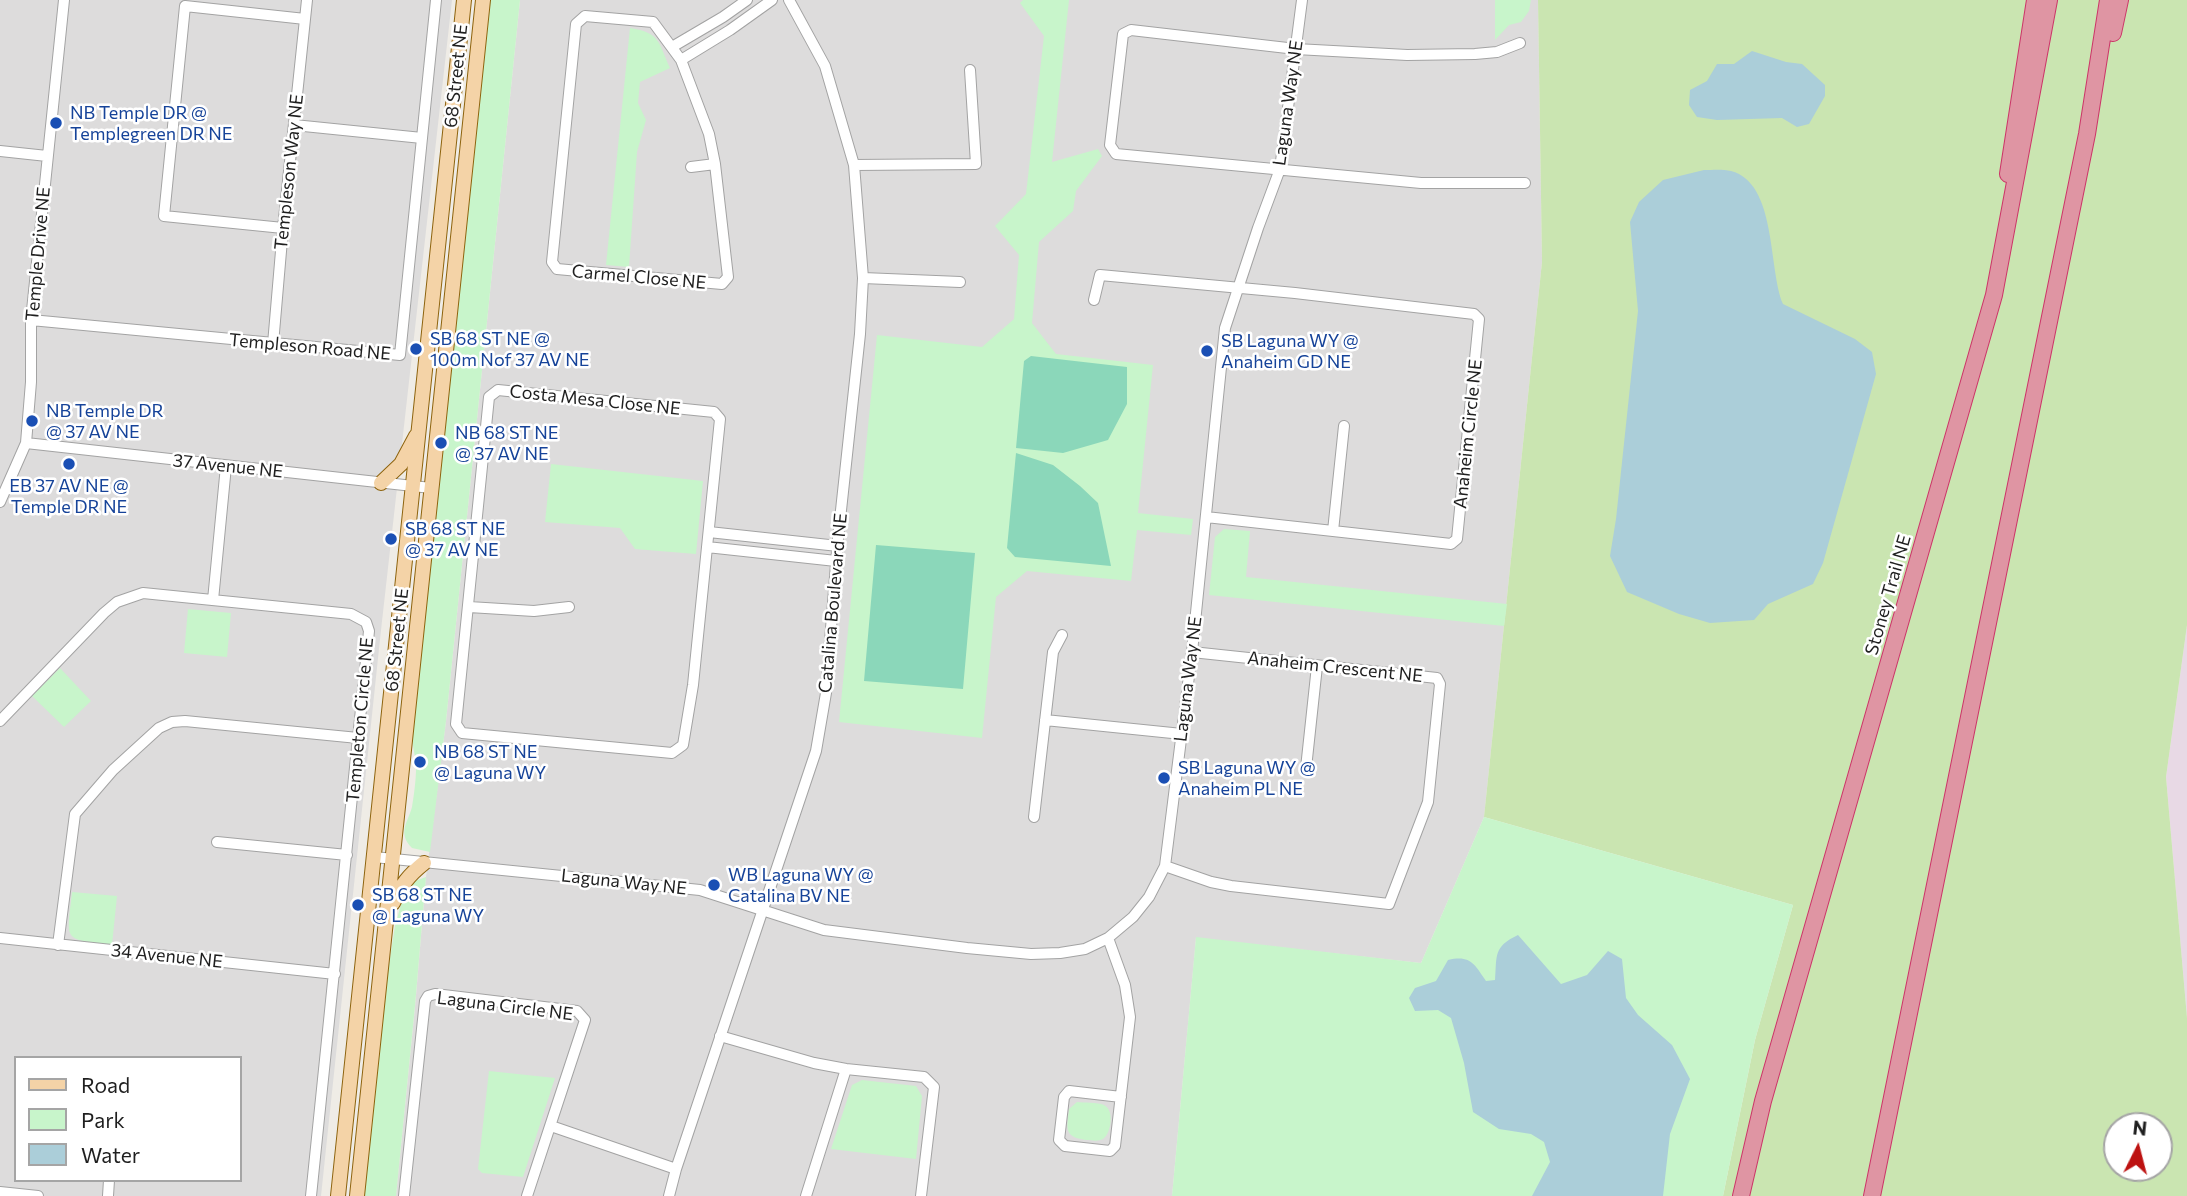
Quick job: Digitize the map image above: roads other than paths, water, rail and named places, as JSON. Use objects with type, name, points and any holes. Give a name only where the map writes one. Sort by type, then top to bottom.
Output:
[{"type":"highway","points":[[1994,295],[2011,146],[2035,0]]},
{"type":"highway","name":"Stoney Trail NE","points":[[1741,1196],[1763,1101],[1994,295],[2049,0]]},
{"type":"highway","points":[[1872,1196],[2087,134],[2108,0]]},
{"type":"highway","points":[[2087,134],[2099,97],[2120,0]]},
{"type":"main road","name":"68 Street NE","points":[[337,1193],[464,0]]},
{"type":"main road","name":"68 Street NE","points":[[357,1196],[483,0]]},
{"type":"main road","points":[[381,483],[401,464],[419,429]]},
{"type":"main road","points":[[387,917],[401,885],[424,863]]},
{"type":"street","name":"Temple Drive NE","points":[[0,502],[26,443],[31,382],[31,320],[64,0]]},
{"type":"street","name":"Templeson Way NE","points":[[273,344],[307,0]]},
{"type":"street","name":"Templeson Road NE","points":[[31,320],[400,355],[436,0]]},
{"type":"street","points":[[672,47],[747,0]]},
{"type":"street","points":[[681,60],[772,0]]},
{"type":"street","name":"Catalina Boulevard NE","points":[[669,1196],[676,1168],[816,751],[826,693],[863,278],[854,165],[825,66],[789,0]]},
{"type":"street","name":"Laguna Way NE","points":[[374,857],[700,890],[824,930],[1031,954],[1060,953],[1086,948],[1108,938],[1133,917],[1149,897],[1165,866],[1192,652],[1225,328],[1280,169],[1302,0]]},
{"type":"street","points":[[283,228],[164,216],[185,6],[305,19]]},
{"type":"street","name":"Carmel Close NE","points":[[585,16],[653,22],[672,47],[681,60],[709,134],[728,276],[722,284],[557,270],[552,262],[576,24],[585,16]]},
{"type":"street","points":[[1520,43],[1497,52],[1407,55],[1296,49],[1130,30],[1123,34],[1110,145],[1116,155],[1421,183],[1525,183]]},
{"type":"street","points":[[854,165],[976,164],[970,70]]},
{"type":"street","points":[[294,125],[422,138]]},
{"type":"street","points":[[0,151],[47,156]]},
{"type":"street","points":[[691,167],[715,164]]},
{"type":"street","points":[[1094,300],[1100,275],[1238,288]]},
{"type":"street","points":[[863,278],[960,282]]},
{"type":"street","name":"Anaheim Circle NE","points":[[1206,517],[1451,544],[1457,539],[1479,319],[1474,314],[1238,288]]},
{"type":"street","name":"Costa Mesa Close NE","points":[[498,390],[714,412],[720,419],[707,547],[693,685],[683,745],[672,753],[462,733],[456,724],[489,397],[498,390]]},
{"type":"street","points":[[1333,531],[1344,426]]},
{"type":"street","name":"37 Avenue NE","points":[[26,443],[431,488]]},
{"type":"street","points":[[213,600],[226,466]]},
{"type":"street","points":[[709,532],[838,545]]},
{"type":"street","points":[[707,547],[836,561]]},
{"type":"street","name":"Templeton Circle NE","points":[[0,721],[104,613],[117,602],[143,593],[351,614],[366,622],[369,631],[311,1196]]},
{"type":"street","points":[[469,607],[534,611],[569,607]]},
{"type":"street","points":[[1034,817],[1053,652],[1062,635]]},
{"type":"street","name":"Anaheim Crescent NE","points":[[1165,866],[1231,886],[1389,904],[1427,802],[1440,684],[1437,678],[1192,652]]},
{"type":"street","points":[[1306,768],[1317,666]]},
{"type":"street","points":[[1045,720],[1182,734]]},
{"type":"street","points":[[58,945],[75,814],[113,770],[159,728],[172,722],[185,721],[358,738]]},
{"type":"street","points":[[216,842],[347,855]]},
{"type":"street","name":"34 Avenue NE","points":[[0,938],[335,974]]},
{"type":"street","points":[[1108,938],[1125,985],[1130,1017],[1121,1097],[1115,1146],[1110,1151],[1065,1146],[1059,1140],[1064,1097],[1069,1091],[1121,1097]]},
{"type":"street","name":"Laguna Circle NE","points":[[404,1196],[425,1001],[428,996],[435,994],[577,1011],[585,1020],[527,1196]]},
{"type":"street","points":[[720,1036],[846,1069],[924,1077],[934,1087],[920,1196]]},
{"type":"street","points":[[806,1196],[846,1069]]},
{"type":"street","points":[[551,1126],[676,1168]]},
{"type":"street","points":[[0,1192],[38,1196]]},
{"type":"water","points":[[1752,51],[1802,64],[1825,85],[1825,96],[1809,124],[1797,127],[1782,118],[1717,120],[1697,117],[1689,105],[1690,90],[1707,81],[1717,64],[1734,64]]},
{"type":"water","points":[[1704,170],[1731,171],[1746,179],[1764,209],[1783,304],[1855,339],[1872,352],[1876,374],[1823,563],[1813,584],[1768,604],[1754,620],[1710,623],[1679,614],[1627,592],[1610,556],[1638,311],[1630,222],[1639,202],[1663,180]]},
{"type":"water","points":[[1518,935],[1561,984],[1587,975],[1608,951],[1622,959],[1626,998],[1638,1015],[1672,1045],[1690,1079],[1670,1134],[1663,1196],[1532,1196],[1550,1162],[1544,1142],[1531,1134],[1499,1129],[1473,1112],[1464,1063],[1451,1018],[1438,1010],[1415,1011],[1409,998],[1415,988],[1436,981],[1448,960],[1467,960],[1486,981],[1495,980],[1500,948]]},
{"type":"place","name":"NB Temple DR @ Templegreen DR NE","points":[[56,123]]},
{"type":"place","name":"SB 68 ST NE @ 100m Nof 37 AV NE","points":[[416,349]]},
{"type":"place","name":"SB Laguna WY @ Anaheim GD NE","points":[[1207,351]]},
{"type":"place","name":"NB Temple DR @ 37 AV NE","points":[[32,421]]},
{"type":"place","name":"NB 68 ST NE @ 37 AV NE","points":[[441,443]]},
{"type":"place","name":"EB 37 AV NE @ Temple DR NE","points":[[69,464]]},
{"type":"place","name":"SB 68 ST NE @ 37 AV NE","points":[[391,539]]},
{"type":"place","name":"NB 68 ST NE @ Laguna WY","points":[[420,762]]},
{"type":"place","name":"SB Laguna WY @ Anaheim PL NE","points":[[1164,778]]},
{"type":"place","name":"WB Laguna WY @ Catalina BV NE","points":[[714,885]]},
{"type":"place","name":"SB 68 ST NE @ Laguna WY","points":[[358,905]]}]
